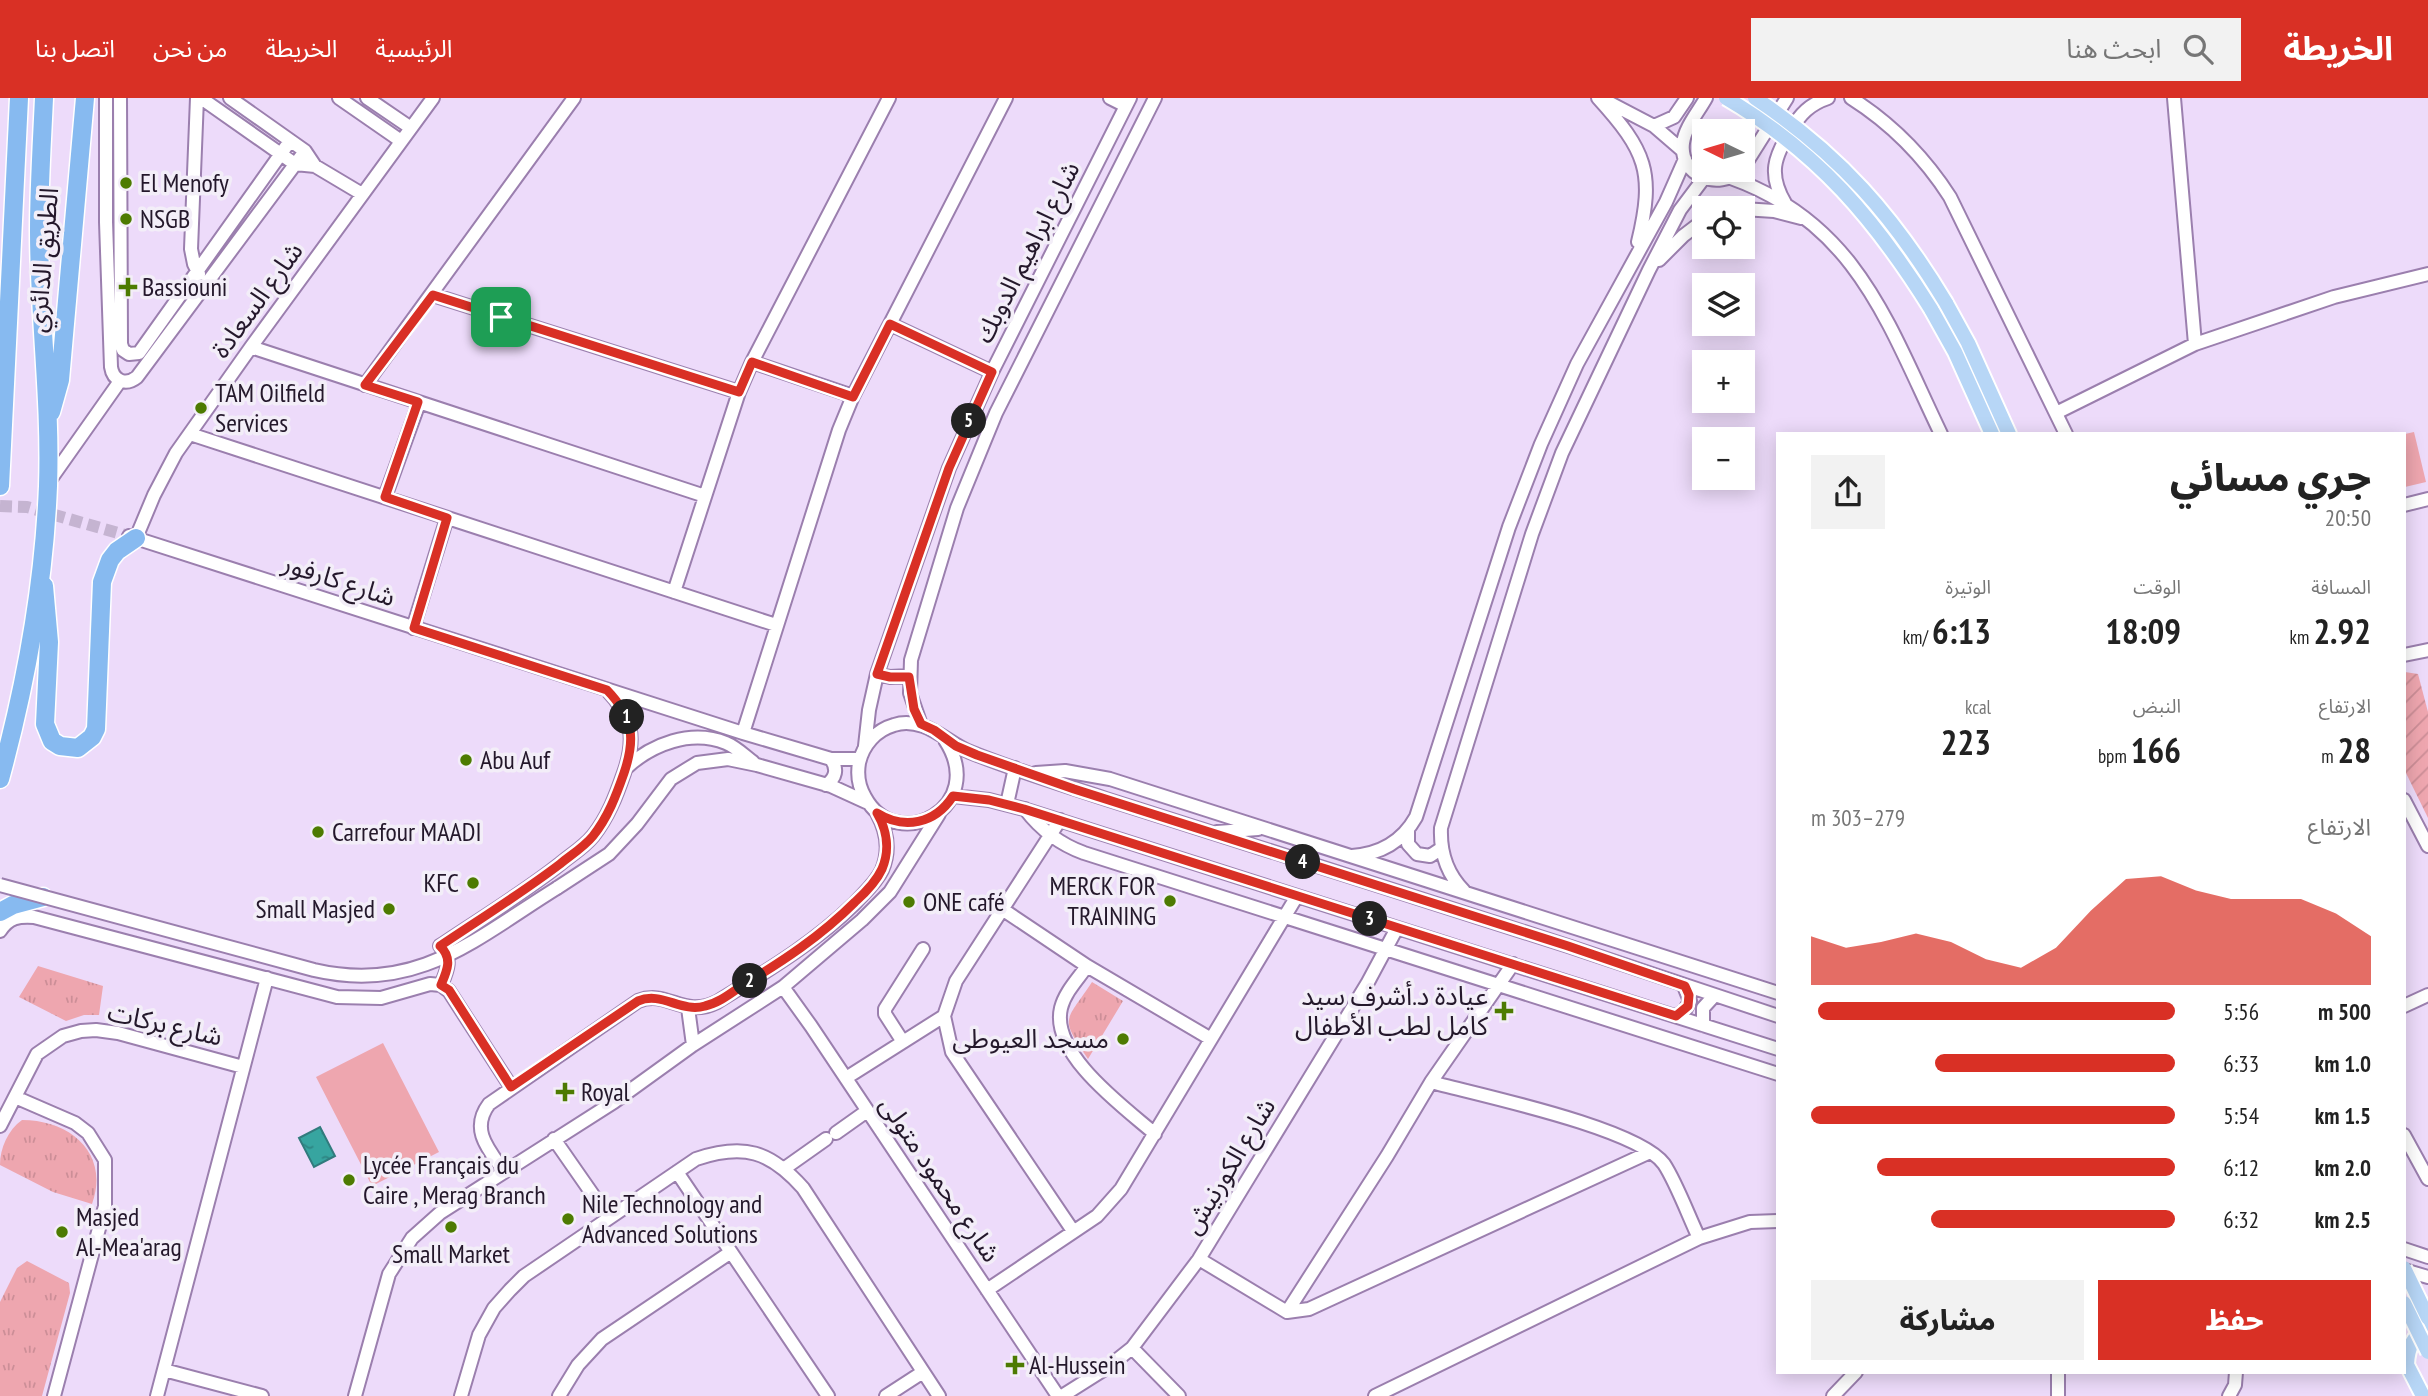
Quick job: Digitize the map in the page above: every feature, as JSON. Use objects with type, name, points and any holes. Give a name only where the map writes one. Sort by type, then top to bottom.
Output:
[{"type":"highway","name":"الطريق الدائري","points":[[0,486],[19,98]]},
{"type":"highway","name":"الطريق الدائري","points":[[0,779],[21,688],[40,568],[48,483],[39,231],[44,98]]},
{"type":"highway","name":"الطريق الدائري","points":[[47,425],[60,380],[85,98]]},
{"type":"highway","points":[[40,568],[49,632],[45,724],[52,741],[60,746],[78,748],[86,744],[96,729],[104,571],[117,551],[131,537]]},
{"type":"highway","points":[[0,912],[13,905],[43,897]]},
{"type":"main road","points":[[1726,98],[1784,138],[1849,195],[1896,254],[1955,352],[1991,432]]},
{"type":"main road","points":[[1755,98],[1803,133],[1860,184],[1909,245],[1968,343],[2009,432]]},
{"type":"main road","points":[[2406,1273],[2428,1318]]},
{"type":"main road","points":[[2406,1307],[2428,1352]]},
{"type":"main road","points":[[2423,1396],[2406,1362],[2411,1342],[2428,1327]]},
{"type":"street","points":[[106,98],[121,344],[125,353],[132,355],[139,352],[290,141]]},
{"type":"street","points":[[120,98],[113,221],[111,367],[113,376],[120,381],[130,382],[137,377],[304,151]]},
{"type":"street","points":[[199,98],[279,155],[295,164],[315,166]]},
{"type":"street","points":[[199,98],[191,249],[196,272],[209,281]]},
{"type":"street","points":[[230,98],[304,151],[315,166],[362,194]]},
{"type":"street","points":[[339,98],[401,141]]},
{"type":"street","points":[[367,98],[411,128]]},
{"type":"street","name":"شارع السعادة","points":[[131,537],[164,474],[190,434],[433,98]]},
{"type":"street","points":[[365,385],[574,98]]},
{"type":"street","points":[[674,592],[739,392],[752,362],[889,98]]},
{"type":"street","points":[[743,733],[839,430],[853,397],[1006,98]]},
{"type":"street","points":[[1110,98],[1128,102]]},
{"type":"street","name":"شارع ابراهيم الدوبك","points":[[921,724],[914,709],[909,677],[913,652],[957,508],[982,444],[1155,98]]},
{"type":"street","points":[[1599,98],[1654,127],[1684,155],[1692,168]]},
{"type":"street","points":[[1599,98],[1632,139],[1644,167],[1647,198],[1633,261]]},
{"type":"street","points":[[1654,127],[1674,117],[1687,98]]},
{"type":"street","points":[[1352,856],[1365,855],[1388,846],[1408,830],[1420,810],[1509,527],[1541,444],[1577,364],[1673,188],[1684,155],[1686,133],[1706,98]]},
{"type":"street","points":[[1755,146],[1787,98]]},
{"type":"street","points":[[1785,203],[1775,177],[1774,167],[1779,149],[1803,113],[1810,106],[1828,98]]},
{"type":"street","points":[[1851,98],[1896,131],[1934,173],[1950,197],[2065,432]]},
{"type":"street","points":[[2174,98],[2195,344]]},
{"type":"street","name":"شارع ابراهيم الدوبك","points":[[863,753],[877,674],[949,468],[992,372],[1128,102]]},
{"type":"street","points":[[1467,894],[1448,868],[1442,848],[1443,818],[1542,504],[1580,414],[1649,270],[1681,210],[1701,182]]},
{"type":"street","points":[[1753,182],[1810,220],[1832,240],[1869,288],[1940,432]]},
{"type":"street","points":[[1755,210],[1774,211],[1810,220]]},
{"type":"street","points":[[1649,270],[1692,229]]},
{"type":"street","points":[[2056,413],[2195,344],[2334,297],[2428,274]]},
{"type":"street","points":[[433,295],[739,392]]},
{"type":"street","points":[[890,324],[992,372]]},
{"type":"street","points":[[251,347],[705,496]]},
{"type":"street","points":[[752,362],[853,397]]},
{"type":"street","points":[[48,483],[120,381]]},
{"type":"street","points":[[385,497],[418,402]]},
{"type":"street","points":[[190,434],[776,625]]},
{"type":"street","points":[[2406,504],[2428,499]]},
{"type":"street","points":[[414,628],[447,518]]},
{"type":"street","name":"شارع كارفور","points":[[131,537],[831,759],[863,753]]},
{"type":"street","points":[[2406,655],[2428,650]]},
{"type":"street","points":[[877,674],[909,677]]},
{"type":"street","points":[[441,985],[449,960],[442,945],[547,874],[584,845],[608,813],[625,769],[631,744],[627,718],[619,703],[607,690]]},
{"type":"street","points":[[355,1396],[389,1274],[412,1238],[440,1213],[503,1170],[614,1102],[693,1045],[783,987],[862,920],[890,892],[953,796],[957,767],[953,752],[945,740],[934,730],[921,724],[895,724],[873,737],[863,753],[859,781],[867,803]]},
{"type":"street","points":[[625,769],[641,755],[659,745],[694,738],[730,744],[757,765]]},
{"type":"street","points":[[945,740],[977,755],[1211,833],[1568,946],[1776,1015]]},
{"type":"street","points":[[0,885],[314,970],[354,977],[374,977],[433,963],[557,888],[608,854],[638,824],[660,791],[683,770],[712,759],[728,759],[757,765],[826,785],[867,803],[888,820],[916,823],[941,811]]},
{"type":"street","points":[[826,785],[835,771],[831,759]]},
{"type":"street","points":[[1007,804],[1015,768]]},
{"type":"street","points":[[1034,774],[1057,771],[1095,775],[1776,992]]},
{"type":"street","points":[[953,796],[1007,804],[1060,820],[1776,1048]]},
{"type":"street","points":[[2406,804],[2428,846]]},
{"type":"street","points":[[1024,809],[1050,835],[1084,853],[1776,1073]]},
{"type":"street","points":[[503,1170],[484,1143],[480,1122],[489,1104],[638,1001],[655,997],[688,1008],[710,1005],[786,959],[824,931],[861,897],[878,877],[886,854],[886,837],[877,813]]},
{"type":"street","points":[[1060,820],[956,981],[944,1016],[952,1052],[1073,1231]]},
{"type":"street","points":[[1211,833],[1265,828]]},
{"type":"street","points":[[1408,830],[1408,844],[1417,854],[1430,856],[1442,848]]},
{"type":"street","points":[[987,1290],[1097,1216],[1121,1189],[1297,895]]},
{"type":"street","points":[[1002,909],[1087,966],[1211,1039]]},
{"type":"street","points":[[0,931],[8,921],[16,917],[34,917],[323,994],[352,999],[381,998],[430,984],[441,985],[449,990],[511,1087]]},
{"type":"street","points":[[1551,919],[1568,946]]},
{"type":"street","name":"شارع الكورنيش","points":[[1060,1396],[1108,1367],[1132,1348],[1199,1259],[1398,928]]},
{"type":"street","points":[[903,1042],[885,1014],[885,1009],[923,949]]},
{"type":"street","points":[[1287,1312],[1432,1082],[1513,964]]},
{"type":"street","points":[[1087,966],[1064,997],[1060,1010],[1064,1037],[1092,1079],[1155,1134]]},
{"type":"street","points":[[157,1396],[267,978]]},
{"type":"street","points":[[1676,1016],[1685,1010],[1690,1001],[1685,986]]},
{"type":"street","name":"شارع محمود متولى","points":[[783,987],[1060,1396]]},
{"type":"street","points":[[2406,1005],[2428,995]]},
{"type":"street","points":[[1703,1025],[1703,1008],[1714,996]]},
{"type":"street","points":[[688,1008],[693,1045]]},
{"type":"street","points":[[846,1078],[944,1016]]},
{"type":"street","name":"شارع بركات","points":[[0,1126],[37,1054],[63,1036],[81,1031],[118,1033],[243,1067]]},
{"type":"street","points":[[1432,1082],[1577,1121],[1625,1138],[1650,1152],[1663,1164],[1699,1238]]},
{"type":"street","points":[[15,1097],[75,1123],[88,1133],[105,1160],[105,1206],[54,1396]]},
{"type":"street","points":[[785,1168],[867,1111]]},
{"type":"street","points":[[554,1139],[609,1218]]},
{"type":"street","points":[[2406,1139],[2428,1179]]},
{"type":"street","points":[[461,1396],[479,1335],[494,1308],[524,1276],[696,1159],[719,1152],[742,1151],[765,1157],[785,1168],[803,1188],[939,1396]]},
{"type":"street","points":[[1199,1259],[1287,1312],[1309,1308],[1650,1152]]},
{"type":"street","points":[[677,1172],[828,1396]]},
{"type":"street","points":[[1376,1396],[1699,1238],[1750,1222],[1776,1221]]},
{"type":"street","points":[[2406,1250],[2428,1258],[2423,1269],[2427,1277]]},
{"type":"street","points":[[559,1396],[578,1365],[602,1339],[731,1252]]},
{"type":"street","points":[[2406,1270],[2427,1277]]},
{"type":"street","points":[[1132,1348],[1179,1396]]},
{"type":"street","points":[[164,1370],[258,1396]]},
{"type":"street","points":[[886,1396],[923,1372]]},
{"type":"street","points":[[1833,1396],[1854,1374]]},
{"type":"street","points":[[2058,1374],[2058,1396]]},
{"type":"street","points":[[2229,1396],[2235,1385],[2236,1374]]},
{"type":"green space","points":[[2414,432],[2426,482],[2406,487],[2406,434]]},
{"type":"green space","points":[[2406,672],[2418,674],[2428,712],[2428,818],[2406,773]]},
{"type":"green space","points":[[38,966],[103,986],[99,1015],[84,1015],[66,1021],[19,997]]},
{"type":"green space","points":[[1092,982],[1123,1001],[1088,1059],[1069,1027],[1069,1020]]},
{"type":"green space","points":[[383,1043],[439,1152],[372,1186],[316,1077]]},
{"type":"green space","points":[[22,1120],[56,1126],[82,1143],[91,1155],[96,1170],[92,1204],[53,1192],[0,1165],[6,1140]]},
{"type":"green space","points":[[27,1261],[69,1283],[70,1293],[42,1396],[0,1396],[0,1302],[17,1268]]},
{"type":"water","points":[[320,1127],[335,1156],[314,1167],[299,1138]]},
{"type":"tunnel","points":[[0,506],[27,507],[125,535]]},
{"type":"place","name":"El Menofy","points":[[126,183]]},
{"type":"place","name":"NSGB","points":[[126,219]]},
{"type":"place","name":"Bassiouni","points":[[128,287]]},
{"type":"place","name":"TAM Oilfield Services","points":[[201,408]]},
{"type":"place","name":"Abu Auf","points":[[466,760]]},
{"type":"place","name":"Carrefour MAADI","points":[[318,832]]},
{"type":"place","name":"KFC","points":[[473,883]]},
{"type":"place","name":"MERCK FOR TRAINING","points":[[1170,901]]},
{"type":"place","name":"ONE café","points":[[909,902]]},
{"type":"place","name":"Small Masjed","points":[[389,909]]},
{"type":"place","name":"عيادة د.أشرف سيد كامل لطب الأطفال","points":[[1504,1011]]},
{"type":"place","name":"مسجد العيوطى","points":[[1123,1039]]},
{"type":"place","name":"Royal","points":[[565,1092]]},
{"type":"place","name":"Lycée Français du Caire , Merag Branch","points":[[349,1180]]},
{"type":"place","name":"Nile Technology and Advanced Solutions","points":[[568,1219]]},
{"type":"place","name":"Small Market","points":[[451,1227]]},
{"type":"place","name":"Masjed Al-Mea'arag","points":[[62,1232]]},
{"type":"place","name":"Al-Hussein","points":[[1015,1365]]},
{"type":"route","points":[[433,295],[501,317],[739,392],[752,362],[853,397],[890,324],[992,372],[949,468],[877,674],[909,677],[914,709],[921,724],[967,751],[1074,789],[1568,946],[1685,986],[1690,1001],[1688,1006],[1676,1016],[1024,809],[973,797],[953,796],[941,811],[916,823],[888,820],[877,813],[884,828],[887,846],[885,862],[878,877],[843,915],[786,959],[716,1002],[703,1007],[688,1008],[655,997],[642,999],[511,1087],[449,990],[441,985],[449,960],[440,946],[547,874],[584,845],[608,813],[614,800],[631,752],[631,735],[627,718],[619,703],[607,690],[414,628],[447,518],[385,497],[418,402],[365,385],[433,295]]}]
